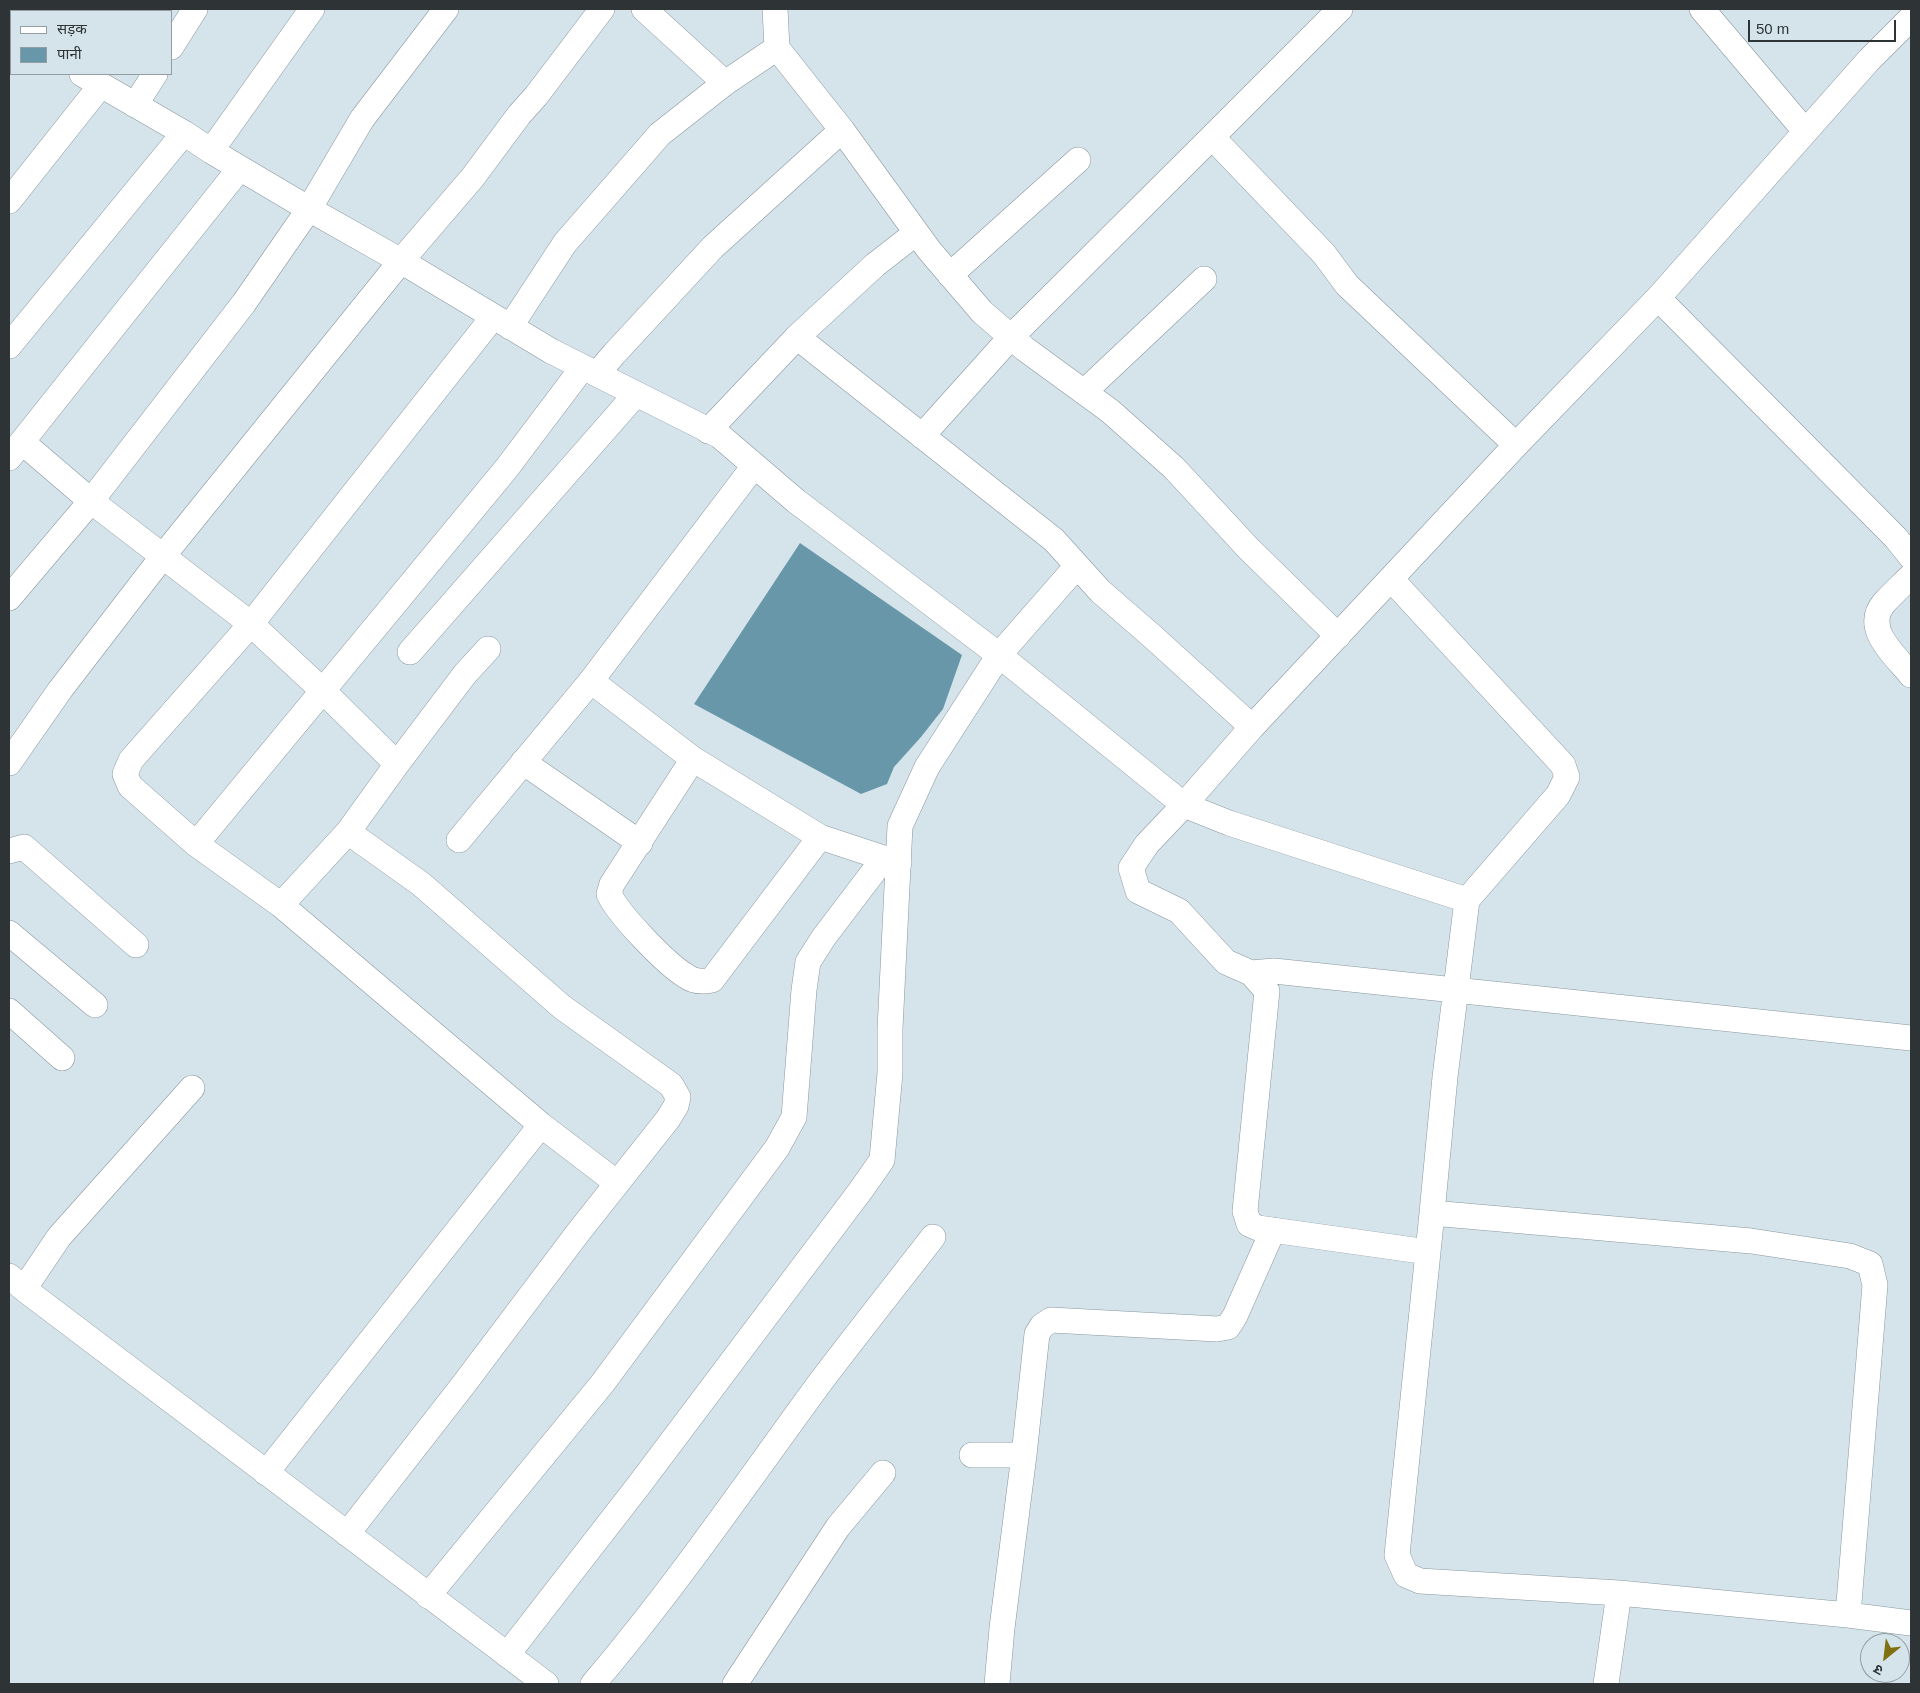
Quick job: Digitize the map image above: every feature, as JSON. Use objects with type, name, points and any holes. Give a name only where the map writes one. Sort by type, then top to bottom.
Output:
[{"type":"street","points":[[172,45],[196,9]]},
{"type":"street","points":[[211,151],[312,9]]},
{"type":"street","points":[[9,598],[91,501],[244,303],[308,209],[362,119],[446,9]]},
{"type":"street","points":[[9,763],[60,690],[163,556],[401,261],[473,177],[602,9]]},
{"type":"street","points":[[644,9],[725,83]]},
{"type":"street","points":[[775,9],[777,48],[842,130],[916,233],[982,312],[1011,337],[1110,411],[1174,468],[1248,548],[1338,636]]},
{"type":"street","points":[[922,436],[1011,337],[1340,9]]},
{"type":"street","points":[[1702,9],[1805,132]]},
{"type":"street","points":[[1428,1252],[1258,1228],[1249,1224],[1245,1211],[1267,991],[1251,973],[1226,962],[1206,938],[1179,911],[1138,891],[1131,868],[1147,844],[1252,727],[1516,445],[1658,298],[1869,60],[1911,18]]},
{"type":"street","points":[[617,1183],[541,1124],[281,905],[196,844],[130,786],[125,774],[131,760],[250,624],[565,243],[660,134],[725,83],[777,48]]},
{"type":"street","points":[[135,105],[154,75]]},
{"type":"street","points":[[9,201],[91,79],[501,322],[590,371],[720,436],[796,502],[999,656],[1184,805],[1229,823],[1467,900]]},
{"type":"street","points":[[196,844],[506,469],[590,371],[614,354],[713,247],[842,130]]},
{"type":"street","points":[[9,346],[184,133]]},
{"type":"street","points":[[1212,137],[1324,254],[1347,285],[1516,445]]},
{"type":"street","points":[[950,274],[1078,160]]},
{"type":"street","points":[[240,168],[15,450],[91,501],[250,624],[322,690],[397,764]]},
{"type":"street","points":[[708,431],[797,337],[875,265],[916,233]]},
{"type":"street","points":[[1084,392],[1204,279]]},
{"type":"street","points":[[1658,298],[1870,511],[1911,557]]},
{"type":"street","points":[[797,337],[1054,540],[1100,591],[1252,727]]},
{"type":"street","points":[[410,652],[636,394]]},
{"type":"street","points":[[459,840],[591,681],[754,466]]},
{"type":"street","points":[[507,1655],[639,1486],[882,1160],[890,1073],[891,860],[900,826],[927,767],[999,656],[1077,566]]},
{"type":"street","points":[[1911,576],[1882,605],[1876,619],[1876,626],[1880,636],[1911,675]]},
{"type":"street","points":[[1390,580],[1564,765],[1567,777],[1558,795],[1467,900],[1445,1077],[1397,1555],[1406,1575],[1420,1581],[1619,1593],[1848,1615],[1911,1623]]},
{"type":"street","points":[[281,905],[348,832],[465,674],[488,649]]},
{"type":"street","points":[[591,681],[693,759],[820,837],[891,860]]},
{"type":"street","points":[[693,759],[612,884],[609,894],[613,903],[650,944],[686,976],[700,982],[712,980],[820,837]]},
{"type":"street","points":[[523,762],[640,843]]},
{"type":"street","points":[[347,1534],[676,1106],[678,1097],[671,1085],[562,1007],[421,884],[348,832]]},
{"type":"street","points":[[9,851],[24,847],[136,945]]},
{"type":"street","points":[[428,1596],[602,1384],[777,1148],[794,1117],[808,962],[824,937],[891,860]]},
{"type":"street","points":[[9,933],[95,1005]]},
{"type":"street","points":[[1251,973],[1274,971],[1911,1038]]},
{"type":"street","points":[[9,1011],[62,1058]]},
{"type":"street","points":[[192,1088],[59,1237],[16,1282],[546,1684]]},
{"type":"street","points":[[266,1473],[541,1124]]},
{"type":"street","points":[[1432,1213],[1751,1241],[1850,1256],[1870,1264],[1876,1285],[1848,1615]]},
{"type":"street","points":[[997,1684],[1037,1334],[1042,1326],[1051,1320],[1217,1329],[1228,1326],[1235,1316],[1274,1230]]},
{"type":"street","points":[[593,1684],[625,1647],[660,1601],[775,1447],[819,1384],[933,1237]]},
{"type":"street","points":[[972,1455],[1024,1455]]},
{"type":"street","points":[[735,1684],[838,1527],[883,1472]]},
{"type":"street","points":[[1606,1684],[1619,1593]]},
{"type":"water","points":[[800,543],[962,655],[943,709],[894,767],[887,784],[861,794],[694,704]]}]
